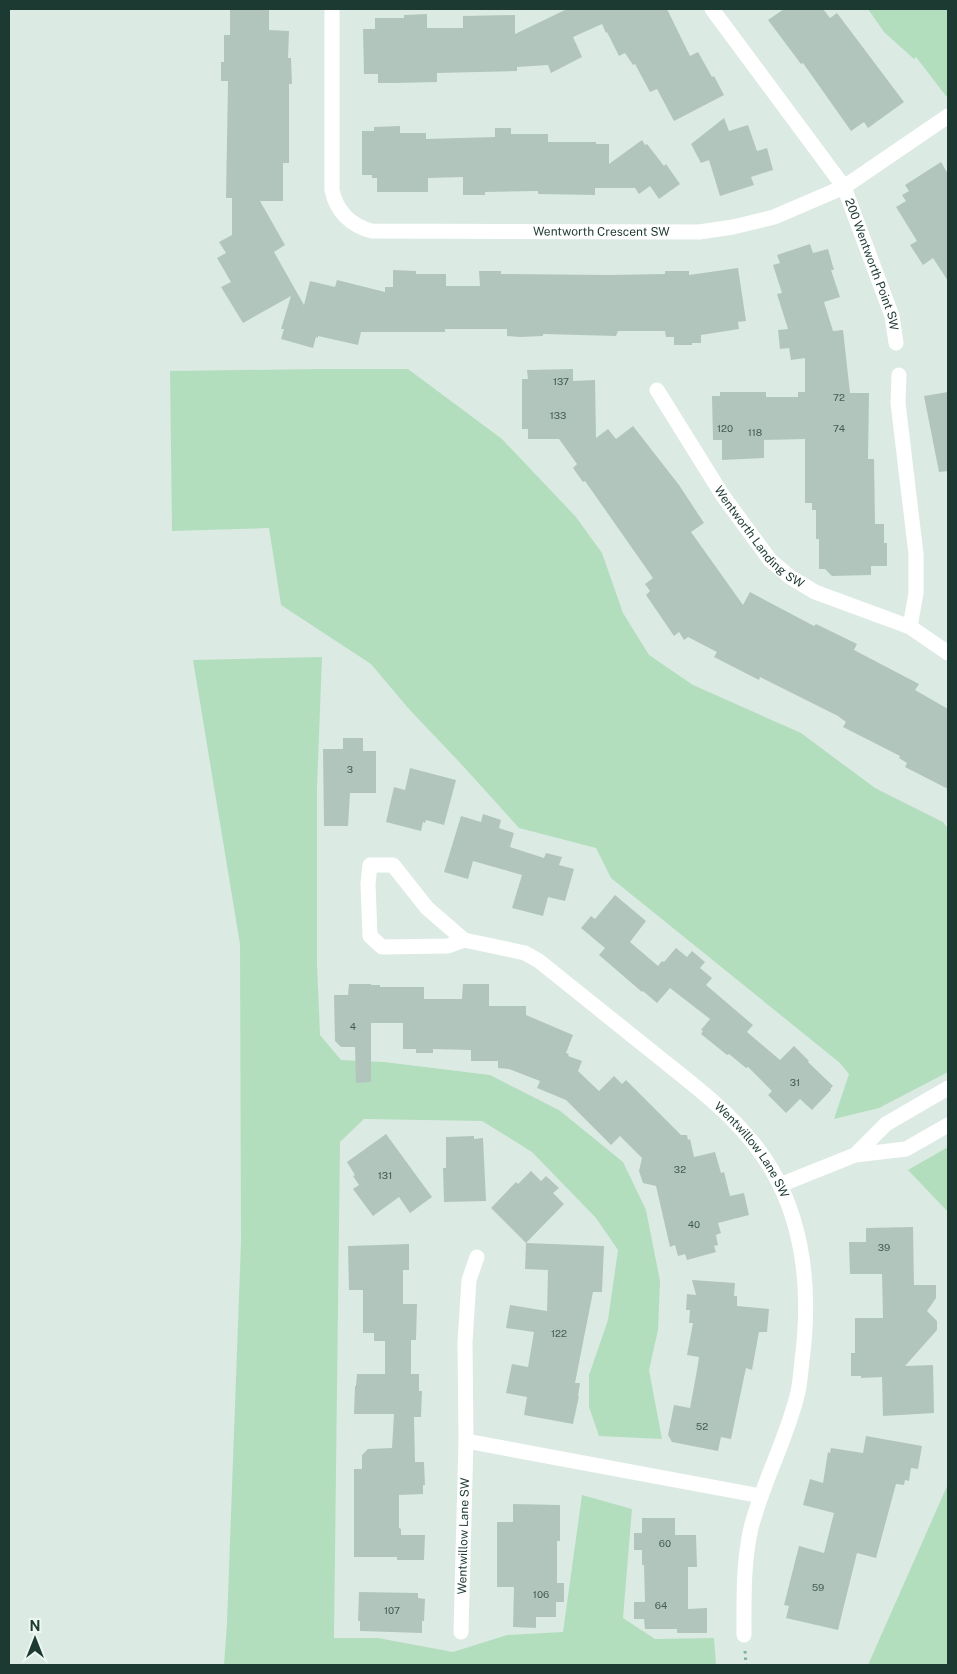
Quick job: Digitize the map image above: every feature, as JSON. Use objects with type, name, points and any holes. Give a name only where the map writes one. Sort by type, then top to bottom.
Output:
[{"type":"street","name":"Wentworth Crescent SW","points":[[332,9],[332,190],[337,205],[352,224],[372,231],[699,232],[734,227],[774,217],[844,187],[948,116]]},
{"type":"street","points":[[712,9],[844,187]]},
{"type":"street","name":"200 Wentworth Point SW","points":[[844,187],[892,316],[896,343]]},
{"type":"street","points":[[899,375],[898,403],[916,554],[916,594],[910,627]]},
{"type":"street","name":"Wentworth Landing SW","points":[[657,390],[723,496],[770,560],[790,577],[815,592],[910,627],[948,653]]},
{"type":"street","name":"Wentwillow Lane SW","points":[[464,940],[448,946],[382,947],[370,936],[368,884],[370,865],[393,865],[427,908],[464,940],[518,952],[539,960],[728,1113],[755,1145],[770,1166],[780,1185],[798,1234],[802,1253],[806,1291],[805,1334],[798,1391],[752,1527],[746,1560],[744,1635]]},
{"type":"street","points":[[855,1155],[886,1124],[948,1088]]},
{"type":"street","points":[[780,1185],[855,1155],[906,1149],[948,1125]]},
{"type":"street","name":"Wentwillow Lane SW","points":[[460,1632],[466,1441],[465,1342],[469,1280],[477,1257]]},
{"type":"street","points":[[466,1441],[761,1496]]},
{"type":"green space","points":[[868,9],[948,9],[948,95],[946,96],[916,57],[914,59],[884,32]]},
{"type":"green space","points":[[408,369],[502,439],[576,517],[602,553],[623,613],[649,655],[693,685],[801,733],[875,788],[943,822],[948,829],[948,1072],[879,1108],[834,1119],[849,1074],[840,1063],[611,878],[596,848],[519,828],[408,708],[371,664],[281,605],[269,528],[172,531],[170,371]]},
{"type":"green space","points":[[322,657],[317,788],[317,963],[320,1035],[341,1060],[384,1062],[490,1075],[559,1110],[623,1162],[646,1210],[660,1281],[658,1330],[649,1370],[662,1439],[599,1436],[589,1407],[589,1375],[608,1320],[618,1250],[596,1218],[532,1152],[482,1121],[364,1119],[340,1142],[334,1638],[378,1638],[453,1652],[507,1635],[563,1632],[582,1495],[632,1509],[623,1618],[655,1639],[714,1638],[716,1665],[224,1665],[241,1242],[240,944],[193,660]]},
{"type":"green space","points":[[948,1147],[948,1212],[908,1170]]},
{"type":"green space","points":[[948,1484],[948,1665],[868,1665]]},
{"type":"building","points":[[230,9],[269,9],[269,30],[289,31],[288,58],[291,58],[292,84],[289,84],[289,163],[283,163],[283,201],[260,201],[285,245],[274,252],[304,305],[310,281],[335,287],[337,280],[385,292],[385,287],[393,287],[393,270],[416,271],[416,274],[446,274],[446,286],[480,286],[479,271],[501,271],[501,274],[608,275],[665,274],[665,271],[689,271],[689,275],[738,268],[746,321],[738,322],[739,329],[701,335],[701,343],[692,343],[692,345],[674,345],[674,337],[666,337],[665,331],[618,331],[616,336],[543,334],[543,336],[520,337],[507,336],[507,329],[445,329],[445,332],[361,332],[358,345],[318,336],[313,348],[281,339],[284,329],[281,329],[291,296],[243,323],[221,287],[231,282],[217,258],[226,253],[219,242],[232,235],[232,198],[226,198],[228,81],[221,81],[221,62],[224,62],[224,35],[230,35]]},
{"type":"building","points":[[567,9],[667,9],[690,56],[698,52],[724,95],[674,121],[657,89],[650,92],[635,64],[633,65],[625,53],[619,56],[602,24],[573,37],[582,57],[551,73],[548,65],[517,67],[517,71],[437,73],[437,82],[395,83],[378,83],[378,74],[364,74],[363,29],[375,29],[375,18],[404,18],[404,15],[427,14],[427,28],[463,28],[463,16],[515,15],[515,34]]},
{"type":"building","points":[[784,9],[823,9],[830,18],[837,13],[904,102],[868,128],[864,122],[851,131],[803,63],[801,64],[768,20]]},
{"type":"building","points":[[724,118],[729,131],[748,125],[757,151],[767,148],[773,170],[751,177],[754,185],[720,196],[709,160],[701,163],[691,144]]},
{"type":"building","points":[[400,126],[400,133],[426,133],[426,139],[495,137],[495,128],[511,128],[511,134],[548,134],[548,142],[596,142],[596,144],[609,144],[609,164],[642,140],[664,166],[666,164],[680,184],[659,199],[650,186],[639,194],[635,188],[595,188],[595,195],[538,194],[538,191],[485,192],[485,195],[463,195],[463,177],[428,178],[428,192],[377,192],[377,178],[372,178],[372,175],[362,175],[362,131],[374,131],[374,127]]},
{"type":"building","points":[[941,162],[948,174],[948,281],[933,258],[923,265],[910,245],[917,241],[896,207],[906,201],[902,195],[909,191],[905,185]]},
{"type":"building","points":[[810,244],[813,253],[828,249],[834,270],[831,270],[840,297],[824,302],[833,331],[843,330],[850,393],[869,393],[868,459],[874,459],[875,524],[884,524],[884,543],[887,543],[887,566],[871,566],[871,575],[832,576],[825,569],[819,569],[819,539],[816,539],[816,510],[812,510],[812,503],[805,503],[805,439],[764,440],[764,458],[722,460],[722,440],[713,440],[712,396],[720,396],[720,392],[766,392],[766,397],[798,397],[798,392],[805,392],[805,358],[791,360],[789,348],[780,349],[778,330],[788,329],[777,294],[782,293],[773,265],[780,263],[777,255]]},
{"type":"building","points":[[573,369],[573,381],[595,380],[596,438],[608,429],[616,439],[633,426],[679,485],[704,523],[691,532],[743,605],[750,592],[814,626],[816,624],[857,644],[854,650],[919,684],[915,690],[948,709],[948,789],[905,767],[907,763],[899,758],[900,756],[843,727],[846,722],[838,716],[760,677],[759,680],[714,657],[717,652],[688,637],[684,640],[679,632],[674,636],[646,595],[650,591],[645,584],[653,578],[585,481],[583,482],[573,468],[577,464],[559,439],[528,439],[528,429],[522,429],[522,379],[528,379],[527,370]]},
{"type":"building","points":[[948,392],[948,471],[939,472],[924,396]]},
{"type":"building","points":[[343,738],[363,738],[363,751],[376,751],[376,793],[350,793],[348,826],[324,826],[323,749],[343,749]]},
{"type":"building","points":[[410,768],[456,780],[444,825],[426,820],[425,823],[423,822],[421,831],[386,822],[394,787],[405,790]]},
{"type":"building","points":[[483,814],[501,820],[499,828],[514,833],[510,847],[544,858],[546,853],[562,857],[559,865],[574,869],[565,901],[548,897],[543,916],[512,908],[522,875],[473,861],[468,879],[444,872],[461,816],[481,822]]},
{"type":"building","points":[[615,895],[646,921],[630,942],[658,966],[676,948],[687,957],[692,951],[705,962],[700,968],[712,978],[706,985],[753,1025],[747,1032],[780,1060],[794,1046],[833,1086],[812,1110],[800,1099],[786,1113],[768,1095],[772,1091],[748,1067],[746,1068],[729,1054],[727,1055],[701,1034],[703,1031],[701,1030],[710,1019],[670,988],[657,1003],[599,955],[605,948],[581,928],[591,916],[595,919]]},
{"type":"building","points":[[349,984],[371,984],[380,985],[380,987],[424,987],[424,999],[462,999],[463,984],[489,984],[489,1006],[526,1006],[526,1015],[573,1035],[566,1053],[569,1054],[568,1056],[582,1061],[578,1071],[599,1091],[614,1076],[622,1084],[626,1080],[681,1135],[687,1135],[688,1140],[690,1139],[694,1157],[715,1152],[721,1173],[724,1172],[730,1196],[744,1193],[749,1215],[718,1223],[721,1233],[716,1235],[718,1245],[714,1246],[716,1252],[687,1260],[685,1254],[678,1256],[675,1245],[670,1247],[656,1186],[643,1183],[639,1171],[642,1158],[620,1136],[611,1145],[566,1100],[537,1088],[540,1081],[509,1069],[498,1068],[498,1061],[471,1061],[471,1050],[433,1049],[433,1053],[416,1053],[416,1049],[403,1049],[403,1023],[371,1023],[371,1082],[356,1083],[355,1047],[341,1047],[335,1041],[334,995],[348,995]]},
{"type":"building","points":[[386,1134],[432,1197],[410,1213],[399,1197],[373,1216],[353,1189],[359,1185],[347,1162]]},
{"type":"building","points":[[474,1136],[474,1139],[483,1138],[486,1201],[444,1202],[443,1168],[446,1168],[446,1137]]},
{"type":"building","points":[[531,1171],[541,1181],[546,1176],[559,1188],[553,1193],[564,1204],[526,1243],[491,1208],[516,1182],[518,1184]]},
{"type":"building","points":[[913,1227],[914,1285],[936,1285],[936,1298],[927,1311],[937,1321],[937,1330],[905,1366],[933,1365],[934,1413],[883,1416],[882,1377],[861,1378],[861,1376],[851,1376],[851,1353],[855,1353],[855,1318],[883,1318],[882,1274],[850,1274],[849,1242],[866,1242],[866,1228]]},
{"type":"building","points":[[526,1243],[604,1246],[602,1292],[593,1292],[575,1383],[580,1383],[573,1424],[524,1415],[527,1397],[506,1393],[512,1364],[528,1367],[534,1332],[506,1328],[510,1305],[547,1311],[548,1270],[525,1269]]},
{"type":"building","points":[[409,1244],[409,1270],[403,1270],[403,1304],[417,1304],[416,1340],[411,1340],[411,1374],[419,1374],[419,1391],[422,1391],[421,1417],[414,1417],[415,1462],[424,1462],[425,1485],[423,1485],[423,1494],[399,1495],[399,1528],[401,1529],[401,1535],[425,1535],[424,1560],[397,1560],[397,1557],[354,1557],[354,1469],[362,1469],[362,1455],[368,1449],[392,1448],[394,1414],[354,1414],[357,1374],[385,1374],[385,1341],[374,1341],[374,1333],[363,1333],[363,1290],[349,1290],[348,1246]]},
{"type":"building","points":[[692,1280],[735,1283],[734,1296],[737,1296],[737,1306],[769,1309],[767,1332],[759,1332],[752,1370],[746,1368],[731,1439],[721,1437],[718,1451],[672,1442],[668,1435],[674,1405],[690,1408],[697,1370],[699,1357],[687,1355],[693,1323],[689,1323],[690,1310],[686,1310],[687,1294],[696,1295]]},
{"type":"building","points":[[866,1436],[922,1446],[918,1469],[911,1468],[909,1481],[905,1480],[904,1485],[896,1484],[876,1558],[857,1553],[838,1630],[786,1618],[789,1606],[784,1605],[799,1546],[824,1553],[834,1513],[803,1505],[810,1479],[823,1483],[828,1452],[830,1453],[831,1448],[863,1453]]},
{"type":"building","points":[[513,1504],[560,1505],[560,1541],[557,1541],[557,1583],[564,1583],[564,1602],[556,1602],[556,1617],[536,1617],[536,1628],[513,1627],[514,1587],[497,1587],[497,1522],[513,1522]]},
{"type":"building","points":[[642,1518],[675,1518],[675,1535],[696,1535],[697,1567],[688,1567],[688,1609],[707,1608],[707,1633],[677,1633],[677,1629],[645,1629],[644,1619],[634,1619],[634,1602],[645,1602],[642,1550],[634,1550],[634,1533],[642,1533]]},
{"type":"building","points":[[359,1592],[418,1593],[418,1598],[425,1599],[422,1633],[360,1631],[360,1621],[358,1621]]}]
